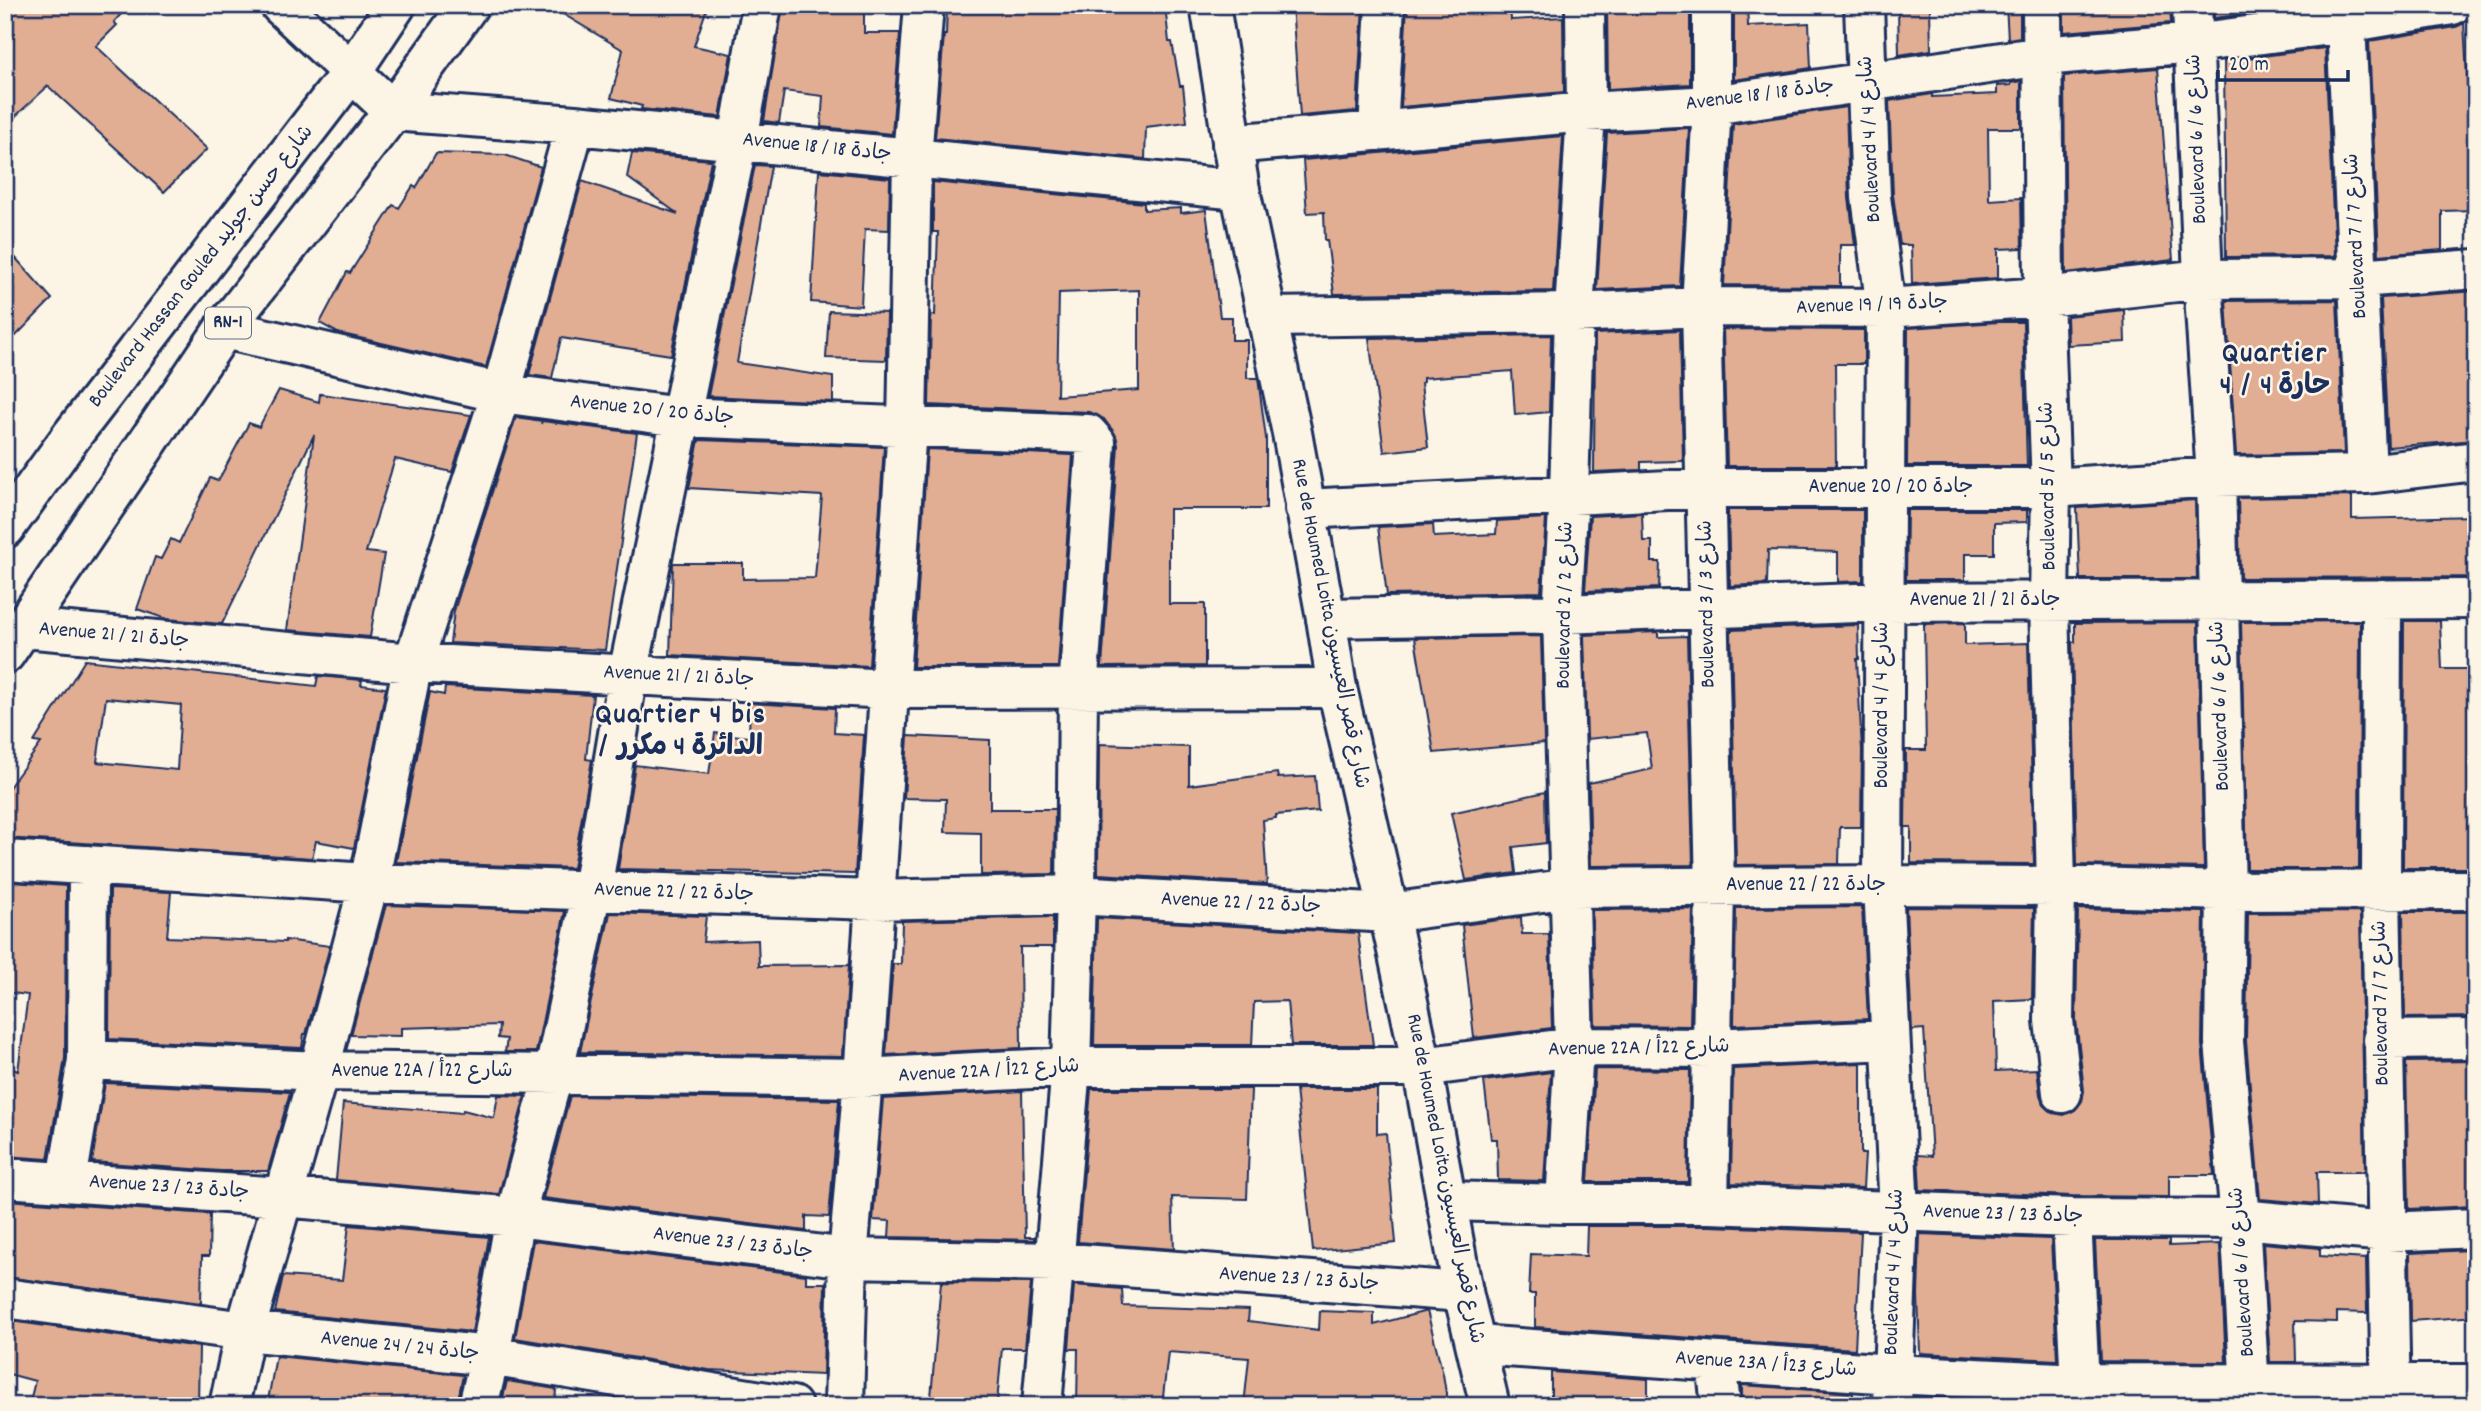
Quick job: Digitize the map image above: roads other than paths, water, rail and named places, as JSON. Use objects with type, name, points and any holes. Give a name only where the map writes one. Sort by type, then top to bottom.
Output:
[{"type":"street","points":[[280,5],[393,111]]},
{"type":"street","name":"Boulevard Hassan Gouled شارع حسن جوليد","points":[[5,528],[352,71],[396,5]]},
{"type":"street","name":"RN-1","points":[[15,641],[224,329],[393,111],[469,5]]},
{"type":"street","points":[[478,1406],[515,1217],[554,1072],[592,890],[628,674],[738,141],[762,5]]},
{"type":"street","points":[[844,1406],[848,1258],[863,1078],[907,427],[912,158],[924,5]]},
{"type":"street","name":"Rue de Houmed Loita شارع قصر العيسيون","points":[[1210,5],[1240,190],[1305,509],[1337,688],[1422,1067],[1462,1292],[1490,1406]]},
{"type":"street","points":[[1378,131],[1385,5]]},
{"type":"street","name":"Boulevard 2 / شارع 2","points":[[1564,1204],[1574,1047],[1562,614],[1569,494],[1574,313],[1586,112],[1585,5]]},
{"type":"street","name":"Boulevard 3 / شارع 3","points":[[1709,1204],[1715,887],[1701,307],[1712,105],[1712,5]]},
{"type":"street","name":"Boulevard 4 / شارع 4","points":[[1864,5],[1871,197],[1886,308],[1882,886],[1899,1211],[1892,1390]]},
{"type":"street","name":"Boulevard 5 / شارع 5","points":[[2042,5],[2044,298],[2051,488],[2049,601],[2056,886],[2054,1020],[2062,1093]]},
{"type":"street","name":"Boulevard 6 / شارع 6","points":[[2192,5],[2203,279],[2216,477],[2226,891],[2224,1042],[2240,1219],[2251,1395]]},
{"type":"street","name":"Avenue 18 / جادة 18","points":[[1232,144],[1586,112],[1712,105],[2042,56],[2194,43],[2338,14],[2452,5]]},
{"type":"street","name":"Boulevard 7 / شارع 7","points":[[2338,14],[2359,278],[2367,474]]},
{"type":"street","name":"Avenue 18 / جادة 18","points":[[393,111],[575,125],[1240,190]]},
{"type":"street","points":[[229,1406],[245,1331],[369,883],[413,663],[502,393],[575,125]]},
{"type":"street","name":"Avenue 19 / جادة 19","points":[[1267,317],[1574,313],[1701,307],[1886,308],[2044,298],[2203,279],[2359,278],[2476,269]]},
{"type":"street","name":"Avenue 20 / جادة 20","points":[[224,329],[502,393],[680,417],[1088,435],[1096,443],[1078,690]]},
{"type":"street","name":"Avenue 20 / جادة 20","points":[[1305,509],[1706,488],[2051,488],[2216,477],[2367,474],[2476,461]]},
{"type":"street","name":"Boulevard 7 / شارع 7","points":[[2382,599],[2381,892],[2390,1394]]},
{"type":"street","name":"Avenue 21 / جادة 21","points":[[1326,618],[1562,614],[1883,602],[2476,599]]},
{"type":"street","name":"Avenue 21 / جادة 21","points":[[15,641],[888,689],[1337,688]]},
{"type":"street","points":[[1042,1406],[1071,1067],[1078,690]]},
{"type":"street","name":"Avenue 22 / جادة 22","points":[[5,860],[369,883],[874,900],[1076,895],[1389,913],[1571,888],[2056,886],[2226,891],[2476,890]]},
{"type":"street","points":[[67,1181],[87,1060],[88,865]]},
{"type":"street","points":[[2383,1040],[2476,1039]]},
{"type":"street","name":"Avenue 22A / شارع 22أ","points":[[87,1060],[319,1071],[863,1078],[1071,1067],[1422,1067],[1574,1047],[1712,1048],[1890,1040]]},
{"type":"street","name":"Avenue 23 / جادة 23","points":[[5,1178],[282,1196],[515,1217],[848,1258],[1055,1262],[1462,1292]]},
{"type":"street","name":"Avenue 23 / جادة 23","points":[[1446,1201],[1709,1204],[2072,1218],[2240,1219],[2387,1232],[2476,1228]]},
{"type":"street","points":[[2072,1218],[2080,1394]]},
{"type":"street","name":"Avenue 24 / جادة 24","points":[[5,1298],[245,1331],[489,1356],[792,1406]]},
{"type":"street","name":"Avenue 23A / شارع 23أ","points":[[1477,1345],[1716,1362],[1892,1390],[2080,1394],[2390,1394],[2476,1384]]},
{"type":"street","points":[[1716,1362],[1721,1406]]},
{"type":"district","name":"Quartier 4 / حارة 4","points":[[2275,372]]},
{"type":"district","name":"Quartier 4 bis / الدائرة 4 مكرر","points":[[681,733]]}]
